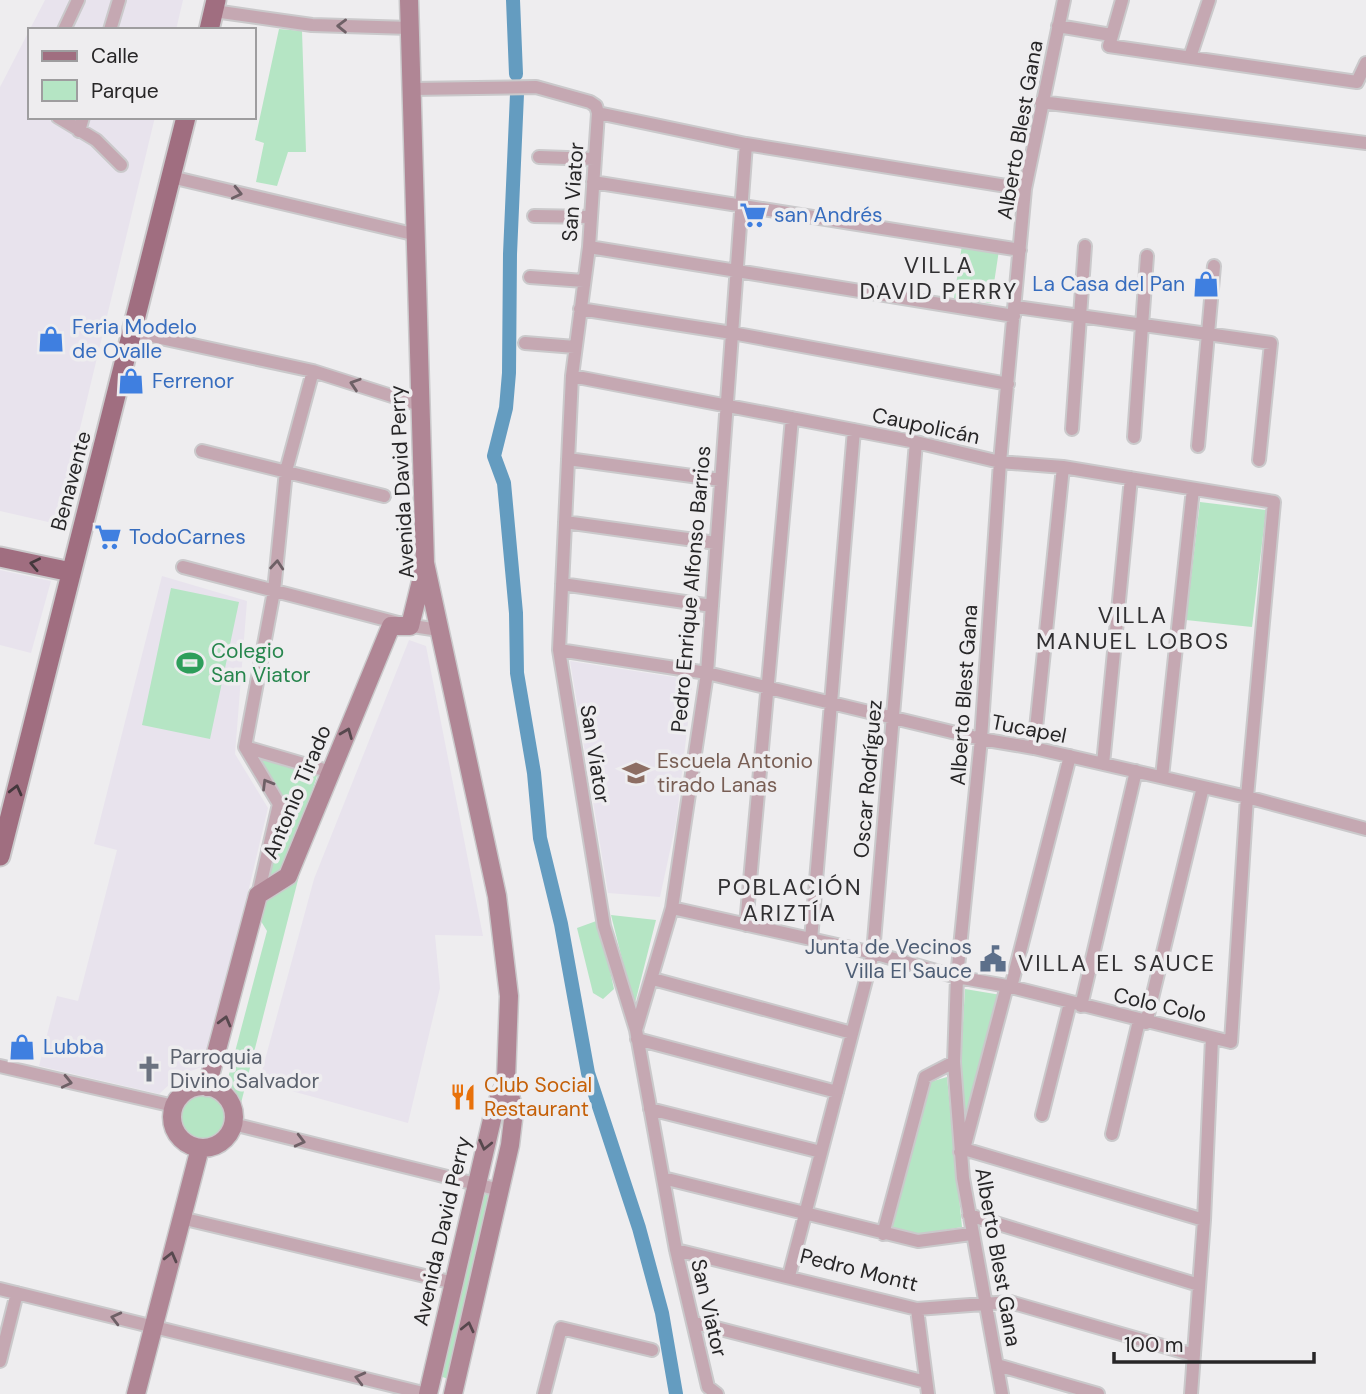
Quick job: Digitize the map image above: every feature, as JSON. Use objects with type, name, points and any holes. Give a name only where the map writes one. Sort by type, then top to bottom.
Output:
[{"type":"main road","name":"Avenida David Perry","points":[[409,0],[425,563],[497,896],[509,996],[506,1080],[514,1111],[500,1190],[453,1394]]},
{"type":"main road","name":"Benavente","points":[[0,856],[186,119]]},
{"type":"main road","points":[[0,557],[71,572]]},
{"type":"main road","points":[[410,625],[425,563]]},
{"type":"main road","name":"Antonio Tirado","points":[[258,895],[288,876],[391,626],[410,625]]},
{"type":"main road","points":[[207,1087],[258,895]]},
{"type":"main road","name":"Avenida David Perry","points":[[427,1394],[494,1111],[506,1080]]},
{"type":"main road","points":[[207,1087],[225,1096],[234,1114],[233,1124],[221,1143],[200,1148],[183,1141],[176,1134],[172,1115],[174,1106],[187,1091],[207,1087]]},
{"type":"main road","points":[[136,1394],[200,1148]]},
{"type":"street","points":[[65,28],[78,0]]},
{"type":"street","points":[[111,28],[119,0]]},
{"type":"street","name":"Alberto Blest Gana","points":[[1002,1394],[971,1234],[954,1062],[957,977],[981,739],[1000,462],[1025,189],[1063,0]]},
{"type":"street","points":[[1122,0],[1109,46],[1357,82],[1366,63]]},
{"type":"street","points":[[1190,57],[1209,0]]},
{"type":"street","points":[[213,14],[312,25],[410,28]]},
{"type":"street","points":[[1058,26],[1111,35]]},
{"type":"street","points":[[412,89],[536,87],[597,110],[746,144],[1025,189]]},
{"type":"street","points":[[1041,102],[1366,143]]},
{"type":"street","name":"San Viator","points":[[597,110],[589,247],[572,376],[559,650],[604,926],[636,1035],[676,1250],[708,1387],[717,1394]]},
{"type":"street","points":[[61,119],[96,140],[121,164]]},
{"type":"street","points":[[79,131],[82,119]]},
{"type":"street","name":"Pedro Enrique Alfonso Barrios","points":[[636,1035],[672,908],[707,673],[746,144]]},
{"type":"street","points":[[539,157],[595,159]]},
{"type":"street","points":[[171,177],[417,234]]},
{"type":"street","points":[[593,182],[1020,250]]},
{"type":"street","points":[[534,216],[591,218]]},
{"type":"street","points":[[1072,429],[1085,246]]},
{"type":"street","points":[[589,247],[1015,311],[1080,316],[1271,343],[1259,460]]},
{"type":"street","points":[[1134,437],[1147,257]]},
{"type":"street","points":[[1198,446],[1214,266]]},
{"type":"street","points":[[530,277],[584,281]]},
{"type":"street","points":[[580,309],[732,333],[1008,384]]},
{"type":"street","points":[[133,332],[313,371],[420,405]]},
{"type":"street","points":[[525,343],[575,347]]},
{"type":"street","points":[[258,895],[279,804],[245,747],[274,591],[286,471],[313,371]]},
{"type":"street","name":"Caupolicán","points":[[572,376],[916,442],[1000,462],[1063,467],[1274,502],[1247,797]]},
{"type":"street","points":[[746,925],[792,418]]},
{"type":"street","points":[[811,940],[854,430]]},
{"type":"street","name":"Oscar Rodríguez","points":[[789,1276],[873,954],[916,442]]},
{"type":"street","points":[[202,451],[384,496]]},
{"type":"street","points":[[568,459],[721,480]]},
{"type":"street","points":[[1034,748],[1063,467]]},
{"type":"street","points":[[1103,764],[1131,478]]},
{"type":"street","points":[[1162,777],[1193,489]]},
{"type":"street","points":[[565,522],[716,543]]},
{"type":"street","points":[[183,567],[439,630]]},
{"type":"street","points":[[562,584],[712,606]]},
{"type":"street","name":"Tucapel","points":[[559,650],[707,673],[893,715],[981,739],[1034,748],[1247,797],[1366,829]]},
{"type":"street","points":[[245,747],[331,772]]},
{"type":"street","points":[[1070,756],[1009,987],[962,1150],[1204,1220]]},
{"type":"street","points":[[1042,1115],[1075,1004],[1136,771]]},
{"type":"street","points":[[1112,1134],[1203,787]]},
{"type":"street","name":"Colo Colo","points":[[672,908],[873,954],[957,977],[1009,987],[1231,1042],[1247,797]]},
{"type":"street","points":[[653,979],[852,1033]]},
{"type":"street","points":[[636,1035],[837,1092]]},
{"type":"street","points":[[1191,1394],[1204,1220],[1212,1038]]},
{"type":"street","points":[[883,1234],[925,1077],[954,1062]]},
{"type":"street","points":[[0,1066],[174,1106]]},
{"type":"street","points":[[650,1109],[821,1152]]},
{"type":"street","points":[[233,1124],[500,1190]]},
{"type":"street","points":[[663,1178],[918,1241],[971,1234]]},
{"type":"street","points":[[969,1215],[1199,1285]]},
{"type":"street","points":[[181,1218],[454,1283]]},
{"type":"street","name":"Pedro Montt","points":[[676,1250],[917,1309],[1010,1302],[1194,1355]]},
{"type":"street","points":[[0,1289],[427,1394]]},
{"type":"street","points":[[0,1362],[16,1293]]},
{"type":"street","points":[[693,1322],[927,1388],[917,1309]]},
{"type":"street","points":[[544,1394],[562,1328],[652,1350]]},
{"type":"street","points":[[997,1365],[1098,1394]]},
{"type":"shaded area","name":"Feria Modelo de Ovalle","points":[[45,0],[183,0],[176,28],[31,28]]},
{"type":"shaded area","name":"Feria Modelo de Ovalle","points":[[28,33],[28,119],[155,119],[57,524],[0,511],[0,87]]},
{"type":"shaded area","points":[[0,570],[51,581],[31,653],[0,645]]},
{"type":"shaded area","name":"Colegio San Viator","points":[[162,576],[247,601],[235,754],[268,808],[207,1065],[180,1075],[159,1094],[39,1066],[57,996],[78,1001],[117,850],[94,844]]},
{"type":"shaded area","points":[[409,640],[426,646],[483,936],[435,935],[440,988],[408,1123],[259,1082],[314,879]]},
{"type":"shaded area","name":"Escuela Antonio tirado Lanas","points":[[570,661],[693,680],[676,823],[660,897],[608,893]]},
{"type":"green space","points":[[279,29],[302,31],[306,152],[288,152],[277,186],[256,182],[264,143],[255,140]]},
{"type":"green space","points":[[962,245],[999,250],[991,303],[954,298]]},
{"type":"green space","points":[[1200,502],[1266,510],[1252,627],[1186,620]]},
{"type":"green space","name":"Colegio San Viator","points":[[171,588],[239,602],[210,739],[142,725]]},
{"type":"green space","points":[[255,754],[318,773],[286,870],[265,883],[284,803]]},
{"type":"green space","points":[[299,876],[240,1107],[234,1090],[227,1082],[267,931],[259,918],[266,899]]},
{"type":"green space","points":[[611,915],[656,920],[634,1007]]},
{"type":"green space","points":[[599,920],[614,989],[603,999],[593,993],[577,928]]},
{"type":"green space","points":[[965,989],[1001,995],[964,1125],[961,1057]]},
{"type":"green space","points":[[947,1077],[962,1227],[921,1234],[892,1229],[930,1082]]},
{"type":"green space","points":[[203,1094],[219,1101],[226,1117],[219,1133],[203,1140],[187,1133],[180,1117],[187,1101]]},
{"type":"green space","points":[[488,1193],[491,1195],[448,1379],[440,1376],[481,1198]]},
{"type":"waterway","points":[[513,0],[516,74]]},
{"type":"waterway","points":[[517,94],[510,254],[509,373],[506,408],[494,456],[504,483],[516,613],[517,673],[534,773],[540,838],[561,924],[588,1073],[639,1228],[662,1313],[676,1394]]},
{"type":"place","name":"san Andrés","points":[[753,215]]},
{"type":"place","name":"La Casa del Pan","points":[[1206,284]]},
{"type":"place","name":"Feria Modelo de Ovalle","points":[[51,339]]},
{"type":"place","name":"Ferrenor","points":[[131,381]]},
{"type":"place","name":"TodoCarnes","points":[[108,537]]},
{"type":"place","name":"Colegio San Viator","points":[[190,663]]},
{"type":"place","name":"Escuela Antonio tirado Lanas","points":[[636,773]]},
{"type":"place","name":"Junta de Vecinos Villa El Sauce","points":[[993,959]]},
{"type":"place","name":"Lubba","points":[[22,1047]]},
{"type":"place","name":"Parroquia Divino Salvador","points":[[149,1069]]},
{"type":"place","name":"Club Social Restaurant","points":[[463,1097]]},
{"type":"district","name":"VILLA DAVID PERRY","points":[[939,278]]},
{"type":"district","name":"VILLA MANUEL LOBOS","points":[[1133,628]]},
{"type":"district","name":"POBLACIÓN ARIZTÍA","points":[[790,900]]},
{"type":"district","name":"VILLA EL SAUCE","points":[[1117,963]]}]
